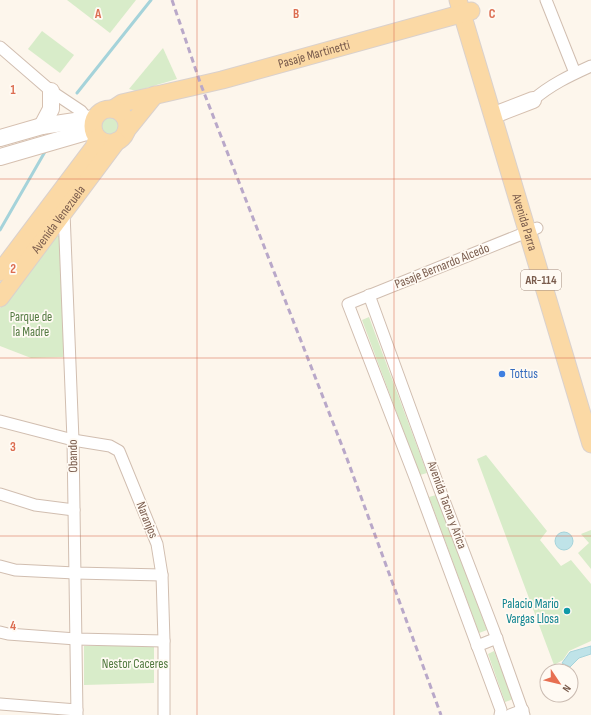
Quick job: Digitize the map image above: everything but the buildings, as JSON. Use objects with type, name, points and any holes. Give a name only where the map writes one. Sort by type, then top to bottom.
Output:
[{"type":"main road","name":"Pasaje Martinetti","points":[[95,120],[122,103],[222,80],[465,6]]},
{"type":"main road","name":"Avenida Parra","points":[[465,6],[532,230],[591,444]]},
{"type":"main road","points":[[42,126],[51,109],[51,91]]},
{"type":"main road","points":[[95,120],[105,142],[109,143],[122,136],[155,95]]},
{"type":"main road","points":[[497,114],[533,100]]},
{"type":"main road","points":[[0,157],[118,111],[122,115],[127,125],[122,136]]},
{"type":"main road","points":[[0,138],[42,126],[95,120]]},
{"type":"main road","name":"Avenida Venezuela","points":[[0,298],[94,148],[95,120]]},
{"type":"main road","name":"Avenida Venezuela","points":[[0,272],[59,206],[85,186],[122,136]]},
{"type":"main road","name":"Avenida Parra","points":[[532,230],[591,407]]},
{"type":"street","points":[[546,0],[575,73]]},
{"type":"street","points":[[0,47],[51,91],[95,120]]},
{"type":"street","points":[[533,100],[545,89],[591,66]]},
{"type":"street","name":"Obando","points":[[59,206],[73,440],[77,712]]},
{"type":"street","name":"Pasaje Bernardo Alcedo","points":[[348,304],[532,230]]},
{"type":"street","name":"Avenida Tacna y Arica","points":[[369,295],[524,712]]},
{"type":"street","name":"Avenida Tacna y Arica","points":[[348,304],[419,488],[501,710],[500,715]]},
{"type":"street","name":"Naranjos","points":[[0,421],[73,440],[110,446],[119,451],[157,544],[162,575],[164,715]]},
{"type":"street","points":[[419,488],[437,481]]},
{"type":"street","points":[[0,494],[35,505],[74,510]]},
{"type":"street","points":[[0,566],[15,570],[162,575]]},
{"type":"street","points":[[0,632],[8,634],[76,639],[164,641]]},
{"type":"street","points":[[477,646],[497,638]]},
{"type":"street","points":[[0,704],[77,712]]},
{"type":"street","points":[[510,715],[524,712]]},
{"type":"green space","points":[[67,0],[136,0],[110,33]]},
{"type":"green space","points":[[42,31],[74,55],[60,73],[28,49]]},
{"type":"green space","points":[[163,48],[177,79],[136,91],[129,89]]},
{"type":"green space","points":[[110,118],[117,121],[120,128],[117,135],[110,138],[103,135],[100,128],[103,121]]},
{"type":"green space","name":"Parque de la Madre","points":[[56,234],[63,239],[63,357],[31,358],[0,346],[0,308]]},
{"type":"green space","points":[[369,317],[427,473],[420,475],[362,320]]},
{"type":"green space","points":[[486,455],[547,531],[540,540],[561,566],[571,560],[591,584],[591,641],[569,651],[563,660],[558,663],[553,663],[477,459]]},
{"type":"green space","points":[[436,495],[487,630],[479,633],[429,497]]},
{"type":"green space","points":[[591,530],[591,569],[578,553],[589,543],[581,534]]},
{"type":"green space","name":"Nestor Caceres","points":[[154,645],[154,683],[84,685],[84,646]]},
{"type":"green space","points":[[494,651],[513,699],[505,702],[488,654]]},
{"type":"water","points":[[564,532],[570,535],[573,541],[570,547],[564,550],[558,547],[555,541],[558,535]]},
{"type":"water","points":[[591,646],[591,654],[579,658],[574,663],[562,663],[570,652]]},
{"type":"waterway","points":[[77,93],[151,0]]},
{"type":"waterway","points":[[0,230],[46,150]]},
{"type":"railway","points":[[172,0],[201,85],[346,456],[441,715]]},
{"type":"place","name":"Tottus","points":[[502,374]]},
{"type":"place","name":"Palacio Mario Vargas Llosa","points":[[567,611]]}]
